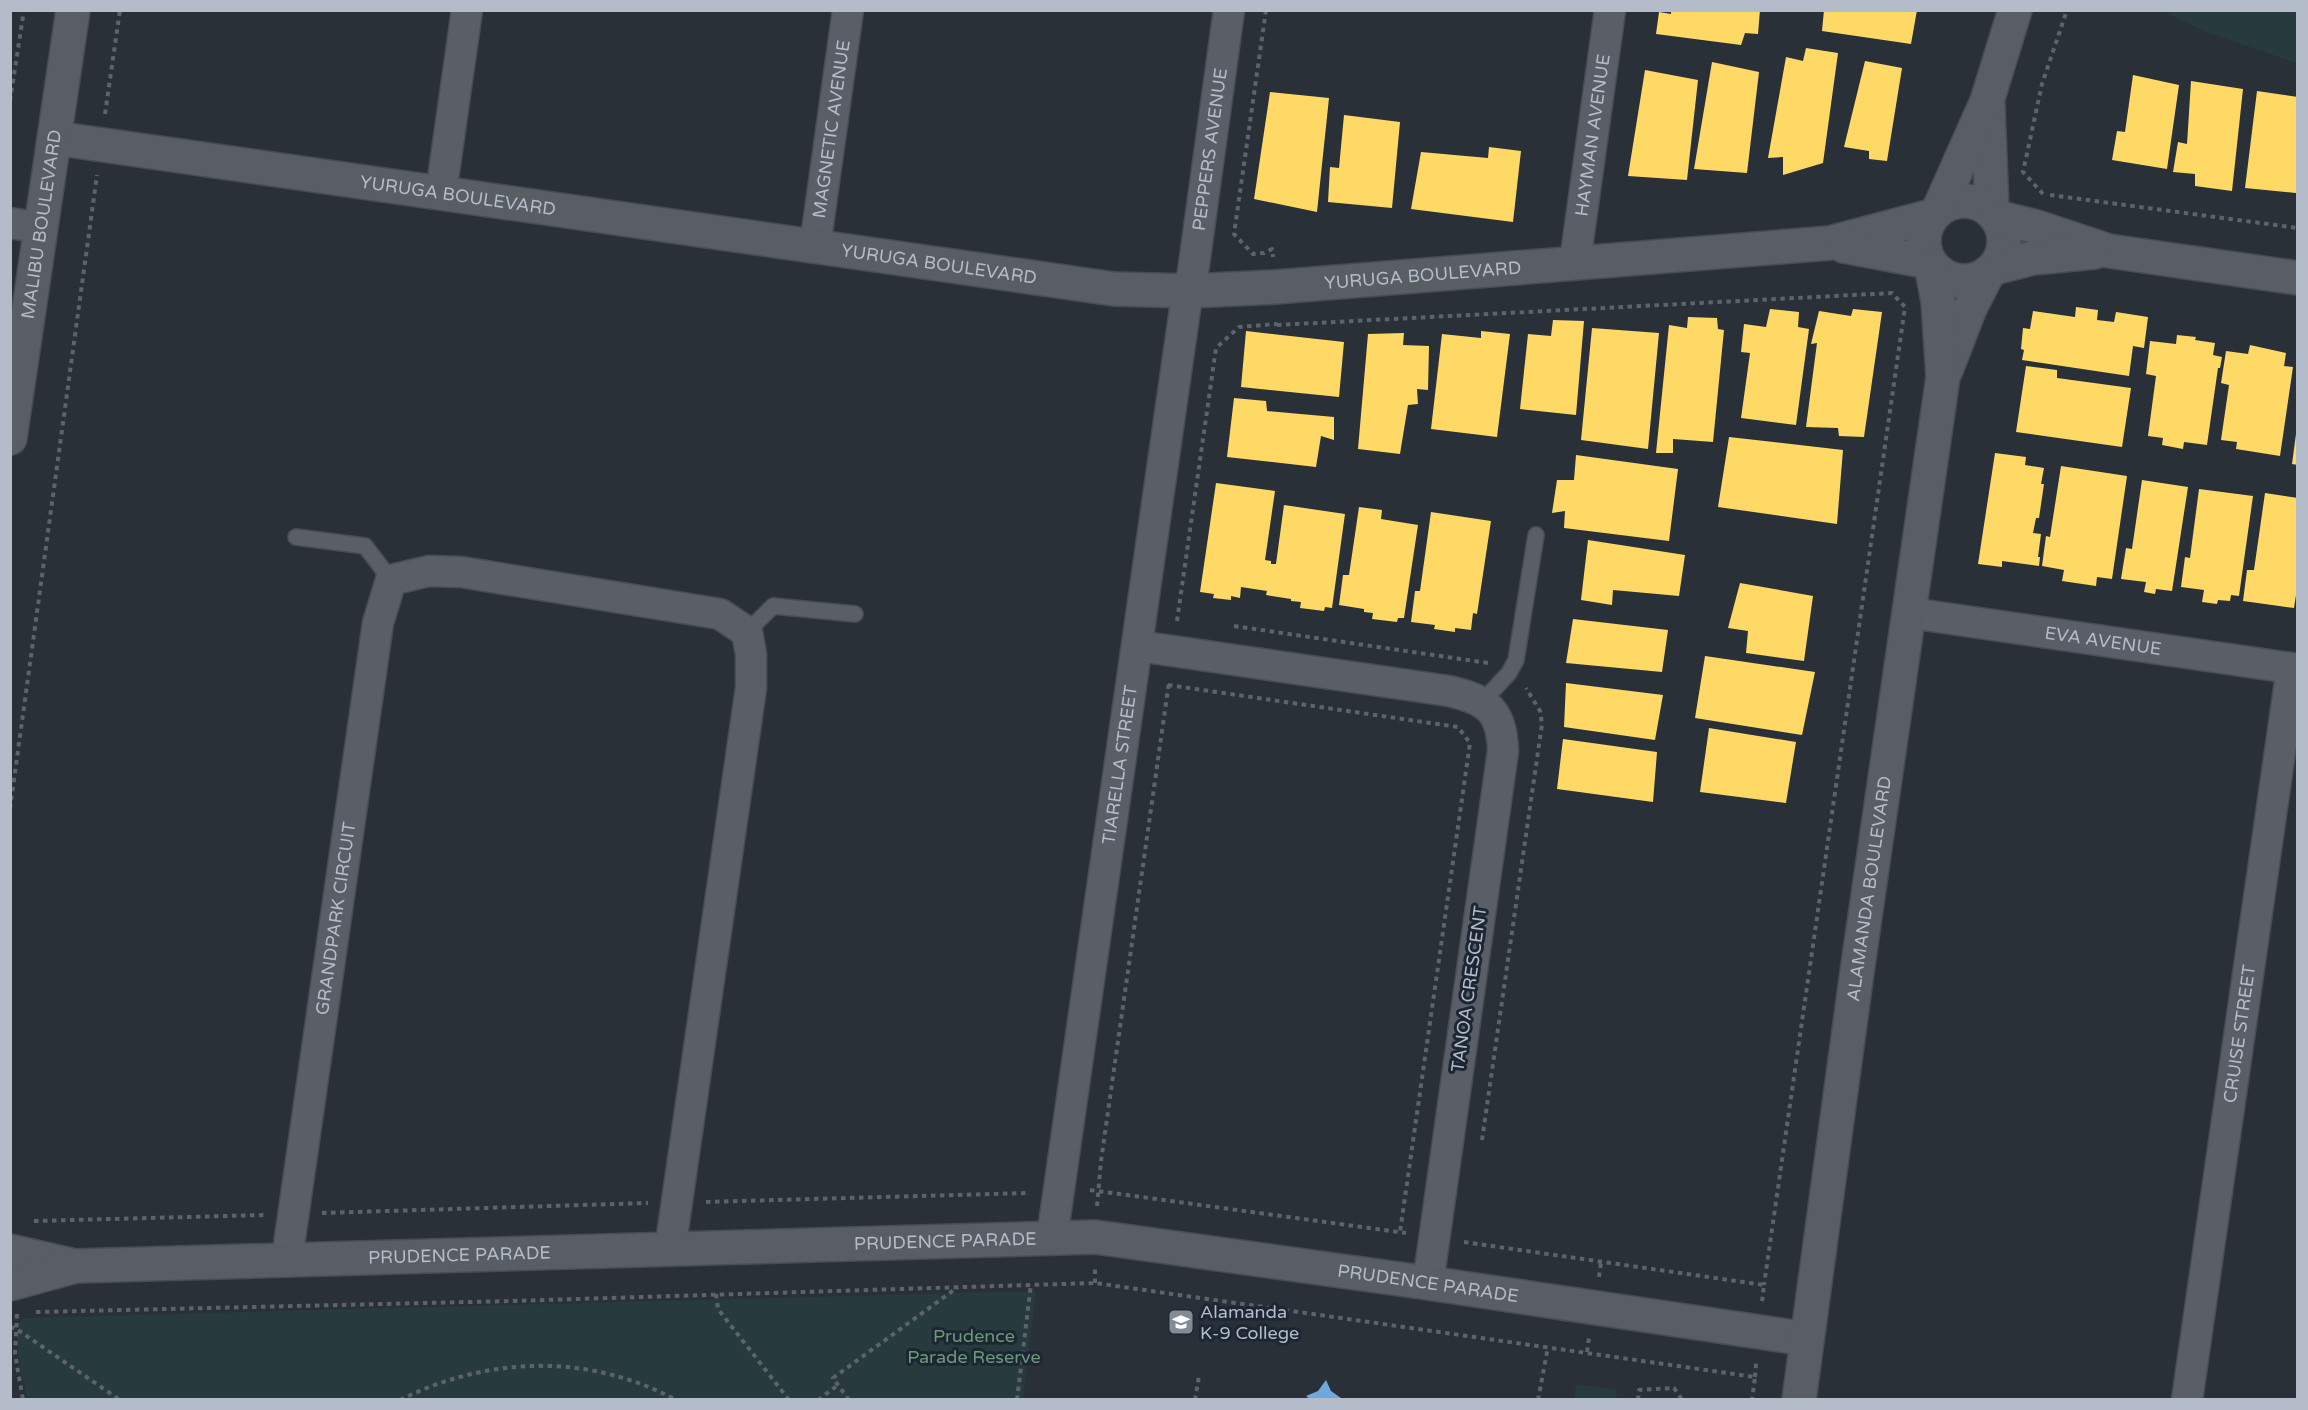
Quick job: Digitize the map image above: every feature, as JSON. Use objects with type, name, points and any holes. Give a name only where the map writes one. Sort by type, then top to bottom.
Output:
[{"type":"street","name":"MALIBU BOULEVARD","points":[[10,438],[26,226],[54,138],[73,10]]},
{"type":"street","points":[[441,193],[467,10]]},
{"type":"street","name":"MAGNETIC AVENUE","points":[[815,246],[848,10]]},
{"type":"street","name":"PEPPERS AVENUE","points":[[1190,291],[1229,10]]},
{"type":"street","name":"HAYMAN AVENUE","points":[[1575,262],[1610,10]]},
{"type":"street","points":[[2015,10],[1987,101],[1926,227],[1923,239],[1924,251],[1930,264],[1940,274],[1951,280],[1964,282],[1977,280],[1991,271],[2033,258],[2109,251]]},
{"type":"street","points":[[1987,101],[1994,215],[2002,229],[2004,243],[2002,256],[1991,271]]},
{"type":"street","name":"YURUGA BOULEVARD","points":[[54,138],[1105,288],[1190,291],[1275,287],[1830,243],[1935,212]]},
{"type":"street","points":[[1935,212],[1961,201],[1972,201],[1994,215],[2109,251],[2298,278]]},
{"type":"street","name":"YURUGA BOULEVARD","points":[[1830,243],[1930,264]]},
{"type":"street","name":"ALAMANDA BOULEVARD","points":[[1799,1400],[1855,983],[1943,377],[1938,301],[1930,264]]},
{"type":"street","name":"ALAMANDA BOULEVARD","points":[[1943,377],[1970,308],[1991,271]]},
{"type":"street","name":"TIARELLA STREET","points":[[1052,1238],[1185,309],[1190,291]]},
{"type":"street","points":[[391,580],[429,571],[461,572],[720,614],[747,632],[751,654],[751,688],[670,1250]]},
{"type":"street","name":"GRANDPARK CIRCUIT","points":[[287,1259],[378,623],[391,580]]},
{"type":"street","name":"EVA AVENUE","points":[[1910,614],[2295,668]]},
{"type":"street","points":[[1138,646],[1449,691],[1482,702]]},
{"type":"street","name":"CRUISE STREET","points":[[2187,1400],[2295,668]]},
{"type":"street","name":"TANOA CRESCENT","points":[[1428,1283],[1503,751],[1501,725],[1497,716],[1482,702]]},
{"type":"street","name":"PRUDENCE PARADE","points":[[10,1251],[76,1266],[1095,1237],[1807,1339]]},
{"type":"street","name":"PRUDENCE PARADE","points":[[14,1298],[76,1266]]},
{"type":"lane","points":[[1482,702],[1509,673],[1516,660],[1536,535]]},
{"type":"lane","points":[[296,537],[365,546],[391,580]]},
{"type":"lane","points":[[747,632],[773,606],[855,614]]},
{"type":"path","points":[[10,101],[24,10]]},
{"type":"path","points":[[10,809],[120,10]]},
{"type":"path","points":[[2067,10],[2042,84],[2023,172],[2038,190],[2043,194],[2298,228]]},
{"type":"path","points":[[1277,326],[1892,293],[1905,307],[1764,1285]]},
{"type":"path","points":[[1178,618],[1189,620]]},
{"type":"path","points":[[1224,625],[1493,664],[1523,684],[1540,711],[1542,724],[1481,1148]]},
{"type":"path","points":[[1168,685],[1458,727],[1470,743],[1400,1232]]},
{"type":"path","points":[[1017,1400],[1031,1284]]},
{"type":"path","points":[[29,1312],[1031,1284],[1114,1284],[1755,1377],[1752,1400]]},
{"type":"path","points":[[849,1400],[833,1378],[959,1287]]},
{"type":"path","points":[[716,1294],[718,1309],[789,1400]]},
{"type":"path","points":[[14,1298],[15,1354],[23,1400]]},
{"type":"path","points":[[13,1327],[120,1400]]},
{"type":"path","points":[[1538,1400],[1548,1347]]},
{"type":"path","points":[[400,1400],[425,1387],[456,1377],[519,1365],[557,1365],[612,1374],[641,1383],[676,1400]]},
{"type":"path","points":[[1195,1400],[1199,1376]]},
{"type":"path","points":[[818,1400],[838,1385]]},
{"type":"path","points":[[1638,1400],[1640,1390],[1674,1388],[1682,1400]]},
{"type":"green space","points":[[2162,11],[2297,11],[2297,63],[2206,32]]},
{"type":"green space","name":"Prudence Parade Reserve","points":[[1036,1291],[1023,1399],[27,1400],[18,1354],[17,1324],[24,1318]]},
{"type":"green space","points":[[1576,1384],[1617,1390],[1616,1399],[1574,1399]]},
{"type":"building: Homes","points":[[1671,10],[1760,10],[1758,34],[1745,33],[1741,45],[1656,34],[1659,12],[1671,14]]},
{"type":"building: Homes","points":[[1824,10],[1917,10],[1911,44],[1822,31]]},
{"type":"building: Homes","points":[[1806,48],[1838,53],[1823,163],[1783,175],[1783,157],[1768,158],[1786,57],[1803,61]]},
{"type":"building: Homes","points":[[1865,61],[1902,68],[1887,161],[1869,159],[1869,151],[1844,147]]},
{"type":"building: Homes","points":[[1712,62],[1759,72],[1747,173],[1694,169]]},
{"type":"building: Homes","points":[[1645,70],[1698,80],[1687,180],[1628,176]]},
{"type":"building: Homes","points":[[2133,75],[2179,85],[2167,169],[2112,160],[2117,131],[2125,132]]},
{"type":"building: Homes","points":[[2191,81],[2243,89],[2232,191],[2195,186],[2195,174],[2173,172],[2178,142],[2187,144]]},
{"type":"building: Homes","points":[[2257,91],[2298,97],[2296,193],[2245,188]]},
{"type":"building: Homes","points":[[1270,92],[1329,98],[1317,212],[1254,199]]},
{"type":"building: Homes","points":[[1344,115],[1400,122],[1392,208],[1328,202],[1330,167],[1339,168]]},
{"type":"building: Homes","points":[[1489,147],[1521,151],[1513,222],[1411,209],[1421,152],[1488,158]]},
{"type":"building: Homes","points":[[2076,307],[2098,310],[2097,320],[2114,322],[2116,312],[2148,317],[2144,348],[2133,346],[2129,376],[2022,360],[2023,328],[2030,329],[2033,311],[2075,317]]},
{"type":"building: Homes","points":[[1770,309],[1799,312],[1798,327],[1809,329],[1796,425],[1741,418],[1750,353],[1741,352],[1744,324],[1766,327]]},
{"type":"building: Homes","points":[[1853,309],[1882,312],[1864,437],[1839,436],[1838,428],[1806,427],[1817,343],[1811,344],[1819,311],[1851,316]]},
{"type":"building: Homes","points":[[1688,317],[1717,318],[1718,329],[1724,330],[1713,442],[1673,439],[1673,453],[1656,453],[1669,325],[1687,328]]},
{"type":"building: Homes","points":[[1553,320],[1584,321],[1576,415],[1520,409],[1528,334],[1551,336]]},
{"type":"building: Homes","points":[[1592,328],[1659,333],[1648,449],[1581,440]]},
{"type":"building: Homes","points":[[1246,331],[1344,342],[1339,397],[1241,387]]},
{"type":"building: Homes","points":[[1481,331],[1510,334],[1497,437],[1431,429],[1442,334],[1481,338]]},
{"type":"building: Homes","points":[[1404,333],[1403,345],[1429,346],[1428,390],[1417,389],[1418,404],[1408,405],[1400,454],[1358,449],[1368,334]]},
{"type":"building: Homes","points":[[2177,335],[2196,337],[2195,340],[2215,343],[2213,355],[2222,357],[2220,368],[2218,368],[2207,445],[2184,442],[2183,449],[2162,445],[2163,438],[2148,436],[2156,376],[2146,374],[2150,341],[2176,344]]},
{"type":"building: Homes","points":[[2250,345],[2286,353],[2284,366],[2293,367],[2280,456],[2236,449],[2237,442],[2221,440],[2229,385],[2221,383],[2226,351],[2248,354]]},
{"type":"building: Homes","points":[[2026,366],[2057,370],[2057,378],[2131,388],[2122,447],[2016,432]]},
{"type":"building: Homes","points":[[1234,398],[1266,401],[1267,411],[1334,417],[1334,440],[1321,436],[1316,467],[1227,457]]},
{"type":"building: Homes","points":[[2296,434],[2298,434],[2298,465],[2292,464]]},
{"type":"building: Homes","points":[[1729,437],[1843,450],[1837,524],[1718,507]]},
{"type":"building: Homes","points":[[1995,453],[2026,457],[2025,465],[2044,468],[2039,518],[2036,518],[2033,533],[2041,534],[2039,566],[2002,561],[2002,567],[1978,564]]},
{"type":"building: Homes","points":[[1576,455],[1678,469],[1669,541],[1564,528],[1565,511],[1552,513],[1557,480],[1574,480]]},
{"type":"building: Homes","points":[[2061,466],[2127,476],[2112,579],[2097,577],[2096,586],[2062,581],[2064,570],[2042,566],[2046,536],[2050,537]]},
{"type":"building: Homes","points":[[2142,480],[2188,487],[2172,591],[2156,589],[2155,594],[2144,592],[2146,582],[2121,579],[2126,548],[2132,549]]},
{"type":"building: Homes","points":[[1216,483],[1275,491],[1265,560],[1271,561],[1271,564],[1276,564],[1284,505],[1345,514],[1332,608],[1325,607],[1324,611],[1300,608],[1301,602],[1266,595],[1267,591],[1241,587],[1240,598],[1231,596],[1231,600],[1213,598],[1214,594],[1200,592]]},
{"type":"building: Homes","points":[[2199,489],[2253,496],[2239,596],[2231,595],[2230,601],[2218,600],[2217,604],[2202,602],[2204,590],[2181,587],[2185,557],[2190,558]]},
{"type":"building: Homes","points":[[2265,493],[2298,498],[2298,582],[2294,608],[2243,601],[2247,570],[2254,570]]},
{"type":"building: Homes","points":[[1359,507],[1382,510],[1381,519],[1418,525],[1404,618],[1398,618],[1397,622],[1372,619],[1373,613],[1364,612],[1364,609],[1339,605],[1343,575],[1349,575]]},
{"type":"building: Homes","points":[[1431,512],[1491,521],[1477,614],[1473,613],[1471,630],[1455,628],[1455,632],[1434,629],[1435,625],[1411,622],[1415,591],[1420,591]]},
{"type":"building: Homes","points":[[1588,540],[1685,555],[1679,596],[1613,590],[1612,605],[1581,600]]},
{"type":"building: Homes","points":[[1740,583],[1813,596],[1804,661],[1746,653],[1748,631],[1728,628]]},
{"type":"building: Homes","points":[[1573,619],[1668,630],[1662,672],[1566,663]]},
{"type":"building: Homes","points":[[1705,656],[1815,672],[1802,735],[1695,718]]},
{"type":"building: Homes","points":[[1566,683],[1663,695],[1655,740],[1564,727]]},
{"type":"building: Homes","points":[[1709,728],[1796,742],[1786,803],[1700,792]]},
{"type":"building: Homes","points":[[1563,739],[1657,752],[1653,802],[1557,789]]},
{"type":"building: Schools","points":[[1326,1380],[1331,1391],[1341,1398],[1311,1400],[1306,1396],[1318,1391]]},
{"type":"place","name":"Alamanda K-9 College","points":[[1181,1322]]}]
